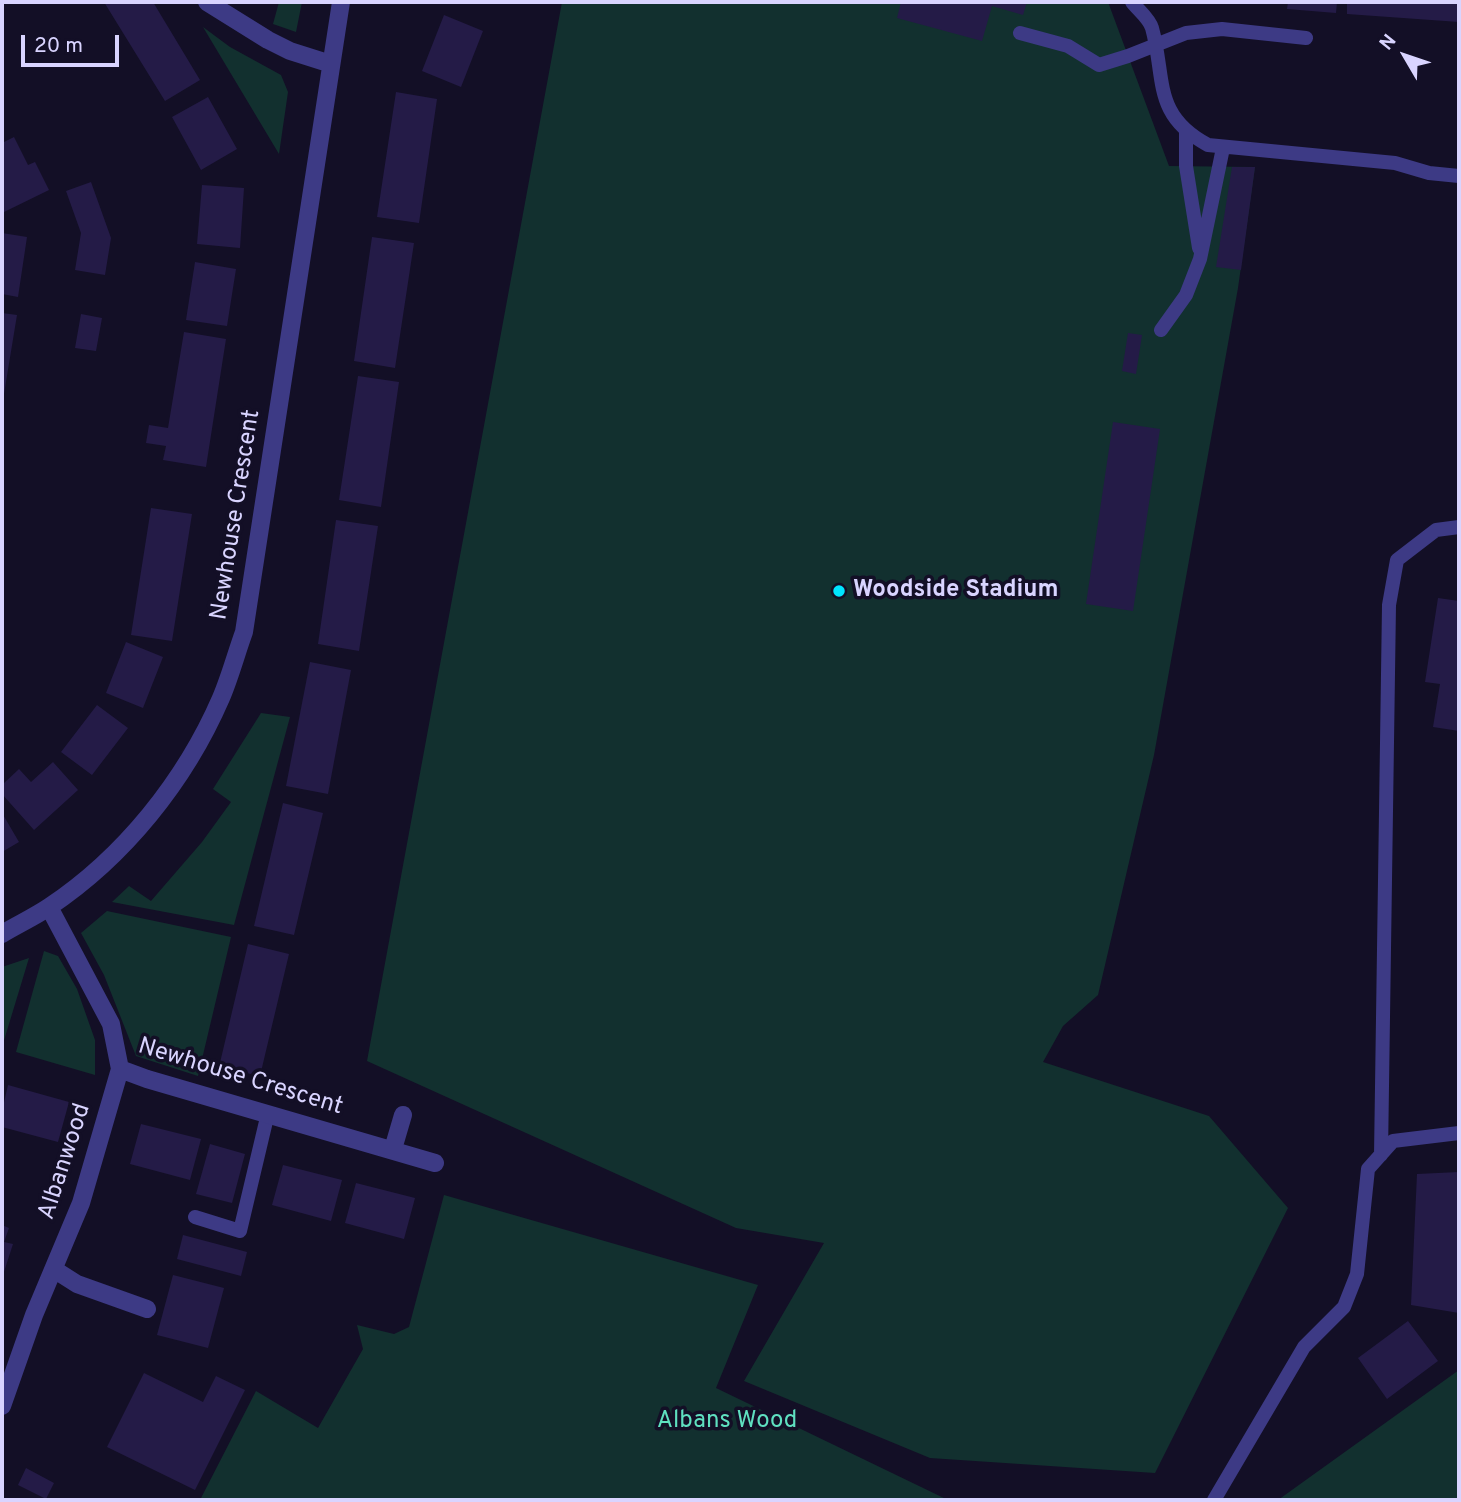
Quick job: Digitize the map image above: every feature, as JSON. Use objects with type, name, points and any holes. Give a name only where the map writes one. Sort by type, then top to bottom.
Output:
[{"type":"street","points":[[207,2],[290,51],[331,64]]},
{"type":"street","name":"Newhouse Crescent","points":[[2,934],[49,907],[104,864],[139,827],[192,757],[221,698],[244,632],[341,2]]},
{"type":"street","name":"Newhouse Crescent","points":[[49,907],[111,1024],[120,1069],[435,1163]]},
{"type":"street","name":"Albanwood","points":[[2,1406],[34,1315],[81,1203],[120,1069]]},
{"type":"street","points":[[393,1149],[403,1115]]},
{"type":"street","points":[[55,1270],[77,1284],[147,1309]]},
{"type":"lane","points":[[1132,2],[1151,25],[1160,84],[1170,110],[1186,131],[1208,145],[1395,163],[1429,173],[1459,176]]},
{"type":"lane","points":[[1020,33],[1068,46],[1099,65],[1186,33],[1222,29],[1306,37]]},
{"type":"lane","points":[[1186,131],[1186,166],[1200,259]]},
{"type":"lane","points":[[1161,330],[1186,295],[1200,259],[1223,148]]},
{"type":"lane","points":[[1381,1156],[1389,605],[1397,560],[1436,530],[1459,527]]},
{"type":"lane","points":[[195,1217],[240,1231],[268,1113]]},
{"type":"lane","points":[[1214,1500],[1304,1347],[1344,1307],[1357,1274],[1368,1169],[1393,1141],[1459,1133]]},
{"type":"green space","points":[[279,2],[302,2],[296,32],[273,24]]},
{"type":"green space","name":"Woodside Stadium","points":[[562,2],[1108,2],[1169,166],[1255,167],[1238,288],[1154,755],[1098,995],[1063,1026],[1043,1062],[1209,1116],[1288,1208],[1155,1473],[930,1458],[744,1381],[824,1243],[736,1228],[367,1061]]},
{"type":"green space","points":[[203,27],[230,47],[281,75],[288,92],[279,154]]},
{"type":"green space","points":[[261,713],[290,717],[234,925],[112,902],[129,886],[151,901],[202,842],[231,802],[213,789]]},
{"type":"green space","points":[[107,911],[231,937],[198,1076],[136,1056],[104,975],[81,933]]},
{"type":"green space","points":[[44,951],[58,956],[77,989],[95,1040],[95,1075],[16,1052]]},
{"type":"green space","points":[[29,958],[2,1047],[2,967]]},
{"type":"green space","name":"Albans Wood","points":[[444,1195],[758,1285],[716,1388],[948,1500],[200,1500],[256,1391],[318,1428],[363,1349],[357,1325],[394,1334],[409,1327]]},
{"type":"green space","points":[[1459,1370],[1459,1500],[1278,1500]]},
{"type":"building","points":[[104,2],[153,2],[200,80],[165,101]]},
{"type":"building","points":[[901,2],[1027,2],[1023,15],[992,6],[982,41],[897,18]]},
{"type":"building","points":[[1288,2],[1337,2],[1336,13],[1287,9]]},
{"type":"building","points":[[1342,2],[1459,2],[1459,22],[1347,14],[1347,4]]},
{"type":"building","points":[[444,15],[483,31],[461,87],[422,71]]},
{"type":"building","points":[[396,92],[437,99],[419,223],[377,217]]},
{"type":"building","points":[[208,97],[237,149],[201,170],[172,117]]},
{"type":"building","points":[[14,137],[28,165],[35,162],[49,190],[2,213],[2,143]]},
{"type":"building","points":[[1232,167],[1255,167],[1241,270],[1216,267]]},
{"type":"building","points":[[91,182],[111,238],[105,275],[75,270],[81,233],[66,191]]},
{"type":"building","points":[[202,185],[244,188],[240,248],[197,244]]},
{"type":"building","points":[[2,233],[27,237],[18,297],[2,294]]},
{"type":"building","points":[[372,237],[414,243],[395,368],[354,361]]},
{"type":"building","points":[[195,262],[236,269],[227,326],[186,320]]},
{"type":"building","points":[[2,313],[17,315],[3,400],[2,400]]},
{"type":"building","points":[[81,314],[102,318],[96,351],[75,348]]},
{"type":"building","points":[[184,332],[226,339],[206,467],[163,460],[166,446],[146,443],[149,425],[168,428]]},
{"type":"building","points":[[1128,333],[1142,335],[1136,374],[1122,371]]},
{"type":"building","points":[[358,376],[399,382],[381,507],[339,500]]},
{"type":"building","points":[[1113,422],[1160,429],[1133,611],[1086,604]]},
{"type":"building","points":[[151,508],[192,514],[172,641],[131,635]]},
{"type":"building","points":[[336,520],[378,526],[359,651],[318,644]]},
{"type":"building","points":[[1438,598],[1459,601],[1459,731],[1433,727],[1440,684],[1425,682]]},
{"type":"building","points":[[126,642],[163,657],[143,708],[106,693]]},
{"type":"building","points":[[310,662],[351,670],[328,794],[286,786]]},
{"type":"building","points":[[97,705],[128,728],[92,775],[61,752]]},
{"type":"building","points":[[53,762],[78,790],[34,830],[2,794],[2,785],[19,769],[31,782]]},
{"type":"building","points":[[283,803],[323,813],[294,935],[254,926]]},
{"type":"building","points":[[2,813],[19,842],[2,852]]},
{"type":"building","points":[[248,944],[289,954],[260,1076],[219,1067]]},
{"type":"building","points":[[8,1085],[69,1102],[58,1142],[2,1127],[2,1111]]},
{"type":"building","points":[[141,1124],[201,1139],[190,1180],[130,1164]]},
{"type":"building","points":[[210,1144],[245,1154],[232,1203],[196,1194]]},
{"type":"building","points":[[283,1165],[342,1180],[331,1221],[272,1205]]},
{"type":"building","points":[[1459,1172],[1459,1313],[1411,1305],[1417,1174]]},
{"type":"building","points":[[356,1183],[415,1198],[404,1239],[345,1223]]},
{"type":"building","points":[[2,1225],[9,1228],[4,1242],[13,1244],[2,1278]]},
{"type":"building","points":[[183,1235],[247,1252],[241,1276],[177,1259]]},
{"type":"building","points":[[173,1275],[224,1288],[208,1348],[157,1335]]},
{"type":"building","points":[[1408,1321],[1438,1361],[1387,1399],[1358,1358]]},
{"type":"building","points":[[144,1373],[203,1402],[216,1376],[245,1390],[195,1490],[107,1447]]},
{"type":"building","points":[[26,1468],[54,1483],[46,1499],[18,1485]]},
{"type":"place","name":"Woodside Stadium","points":[[839,591]]}]
